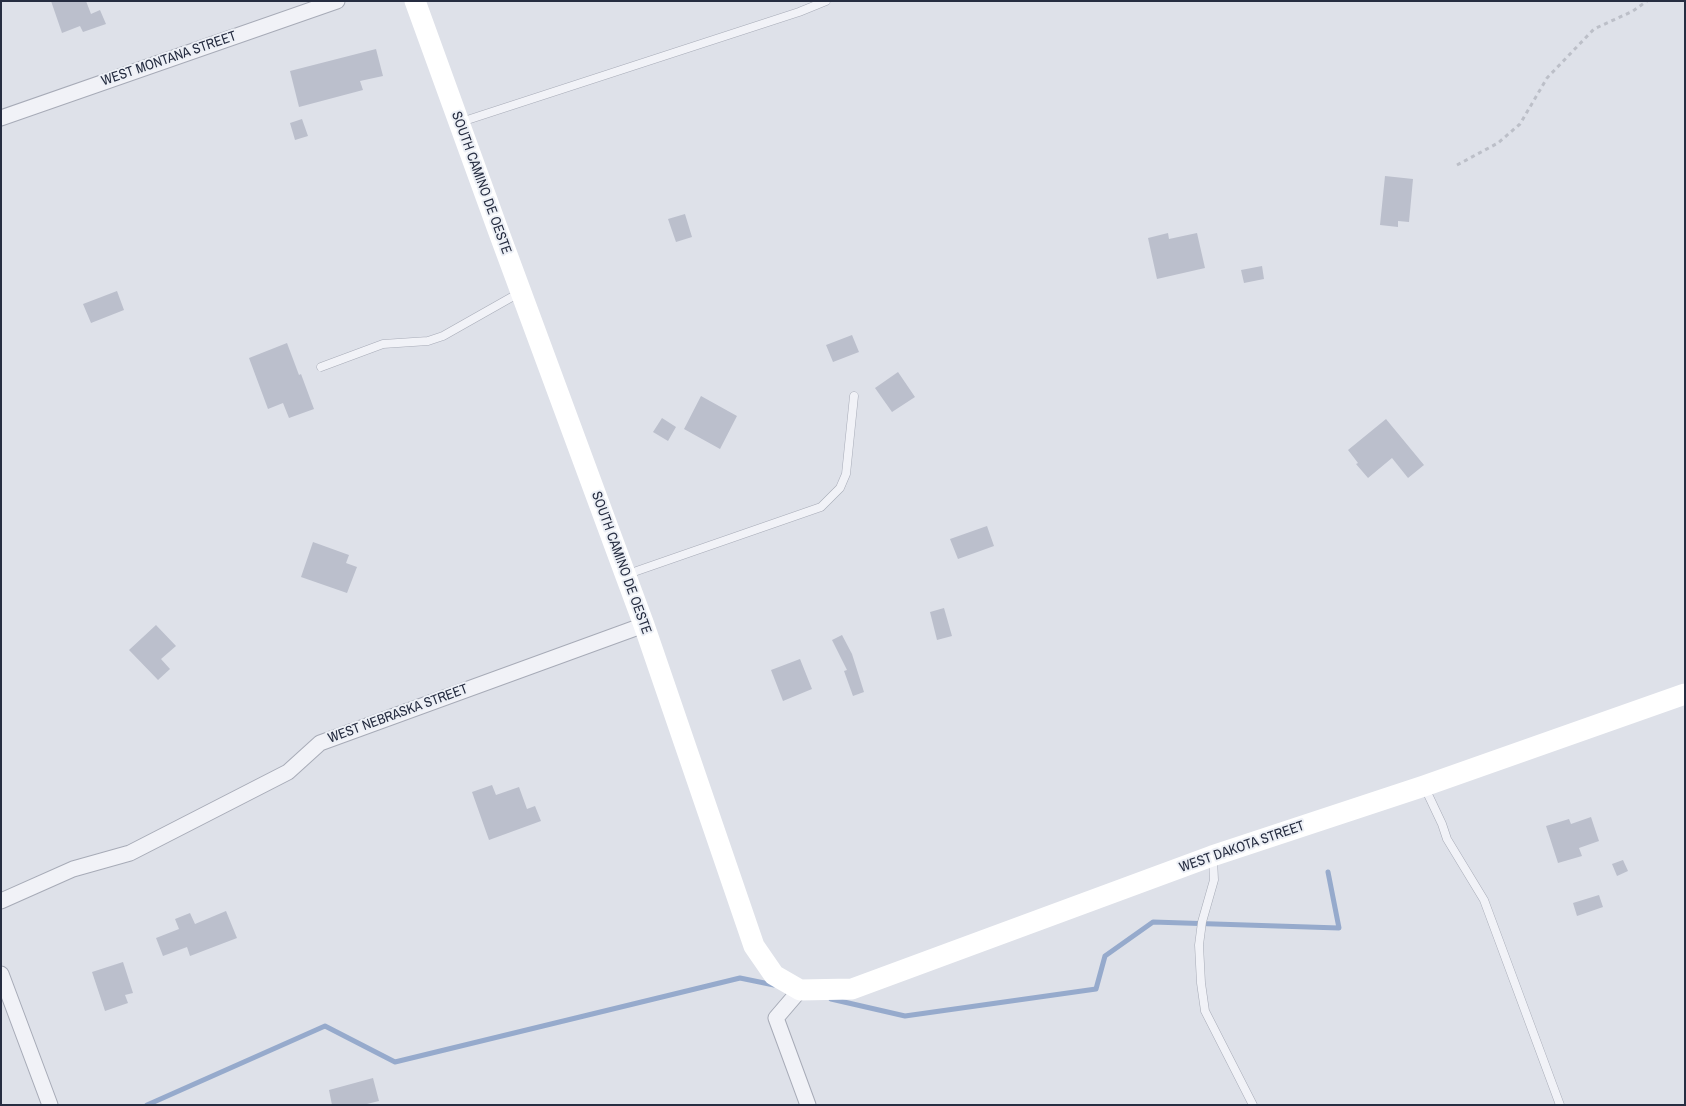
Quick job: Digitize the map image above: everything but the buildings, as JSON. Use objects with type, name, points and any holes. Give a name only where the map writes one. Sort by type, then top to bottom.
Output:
[{"type":"street","name":"WEST MONTANA STREET","points":[[1,118],[337,1]]},
{"type":"street","name":"SOUTH CAMINO DE OESTE","points":[[415,1],[644,624],[754,946],[774,975],[800,990]]},
{"type":"street","name":"WEST NEBRASKA STREET","points":[[1,902],[73,869],[130,853],[288,772],[320,743],[644,624]]},
{"type":"street","name":"WEST DAKOTA STREET","points":[[800,990],[852,989],[1212,856],[1424,786],[1685,694]]},
{"type":"street","points":[[1,974],[50,1105]]},
{"type":"street","points":[[800,990],[776,1018],[808,1105]]},
{"type":"lane","points":[[459,123],[799,12],[826,1]]},
{"type":"lane","points":[[321,367],[383,344],[428,341],[443,336],[521,292]]},
{"type":"lane","points":[[626,575],[821,507],[840,488],[846,474],[854,396]]},
{"type":"lane","points":[[1424,786],[1447,839],[1484,900],[1560,1105]]},
{"type":"lane","points":[[1212,856],[1214,880],[1202,922],[1199,945],[1205,1011],[1253,1105]]},
{"type":"path","points":[[1457,165],[1498,143],[1520,124],[1548,78],[1594,29],[1632,11],[1647,1]]},
{"type":"waterway","points":[[831,999],[905,1016],[1096,989],[1105,956],[1153,922],[1339,928],[1328,872]]},
{"type":"waterway","points":[[147,1105],[325,1026],[395,1062],[740,978],[774,985]]}]
